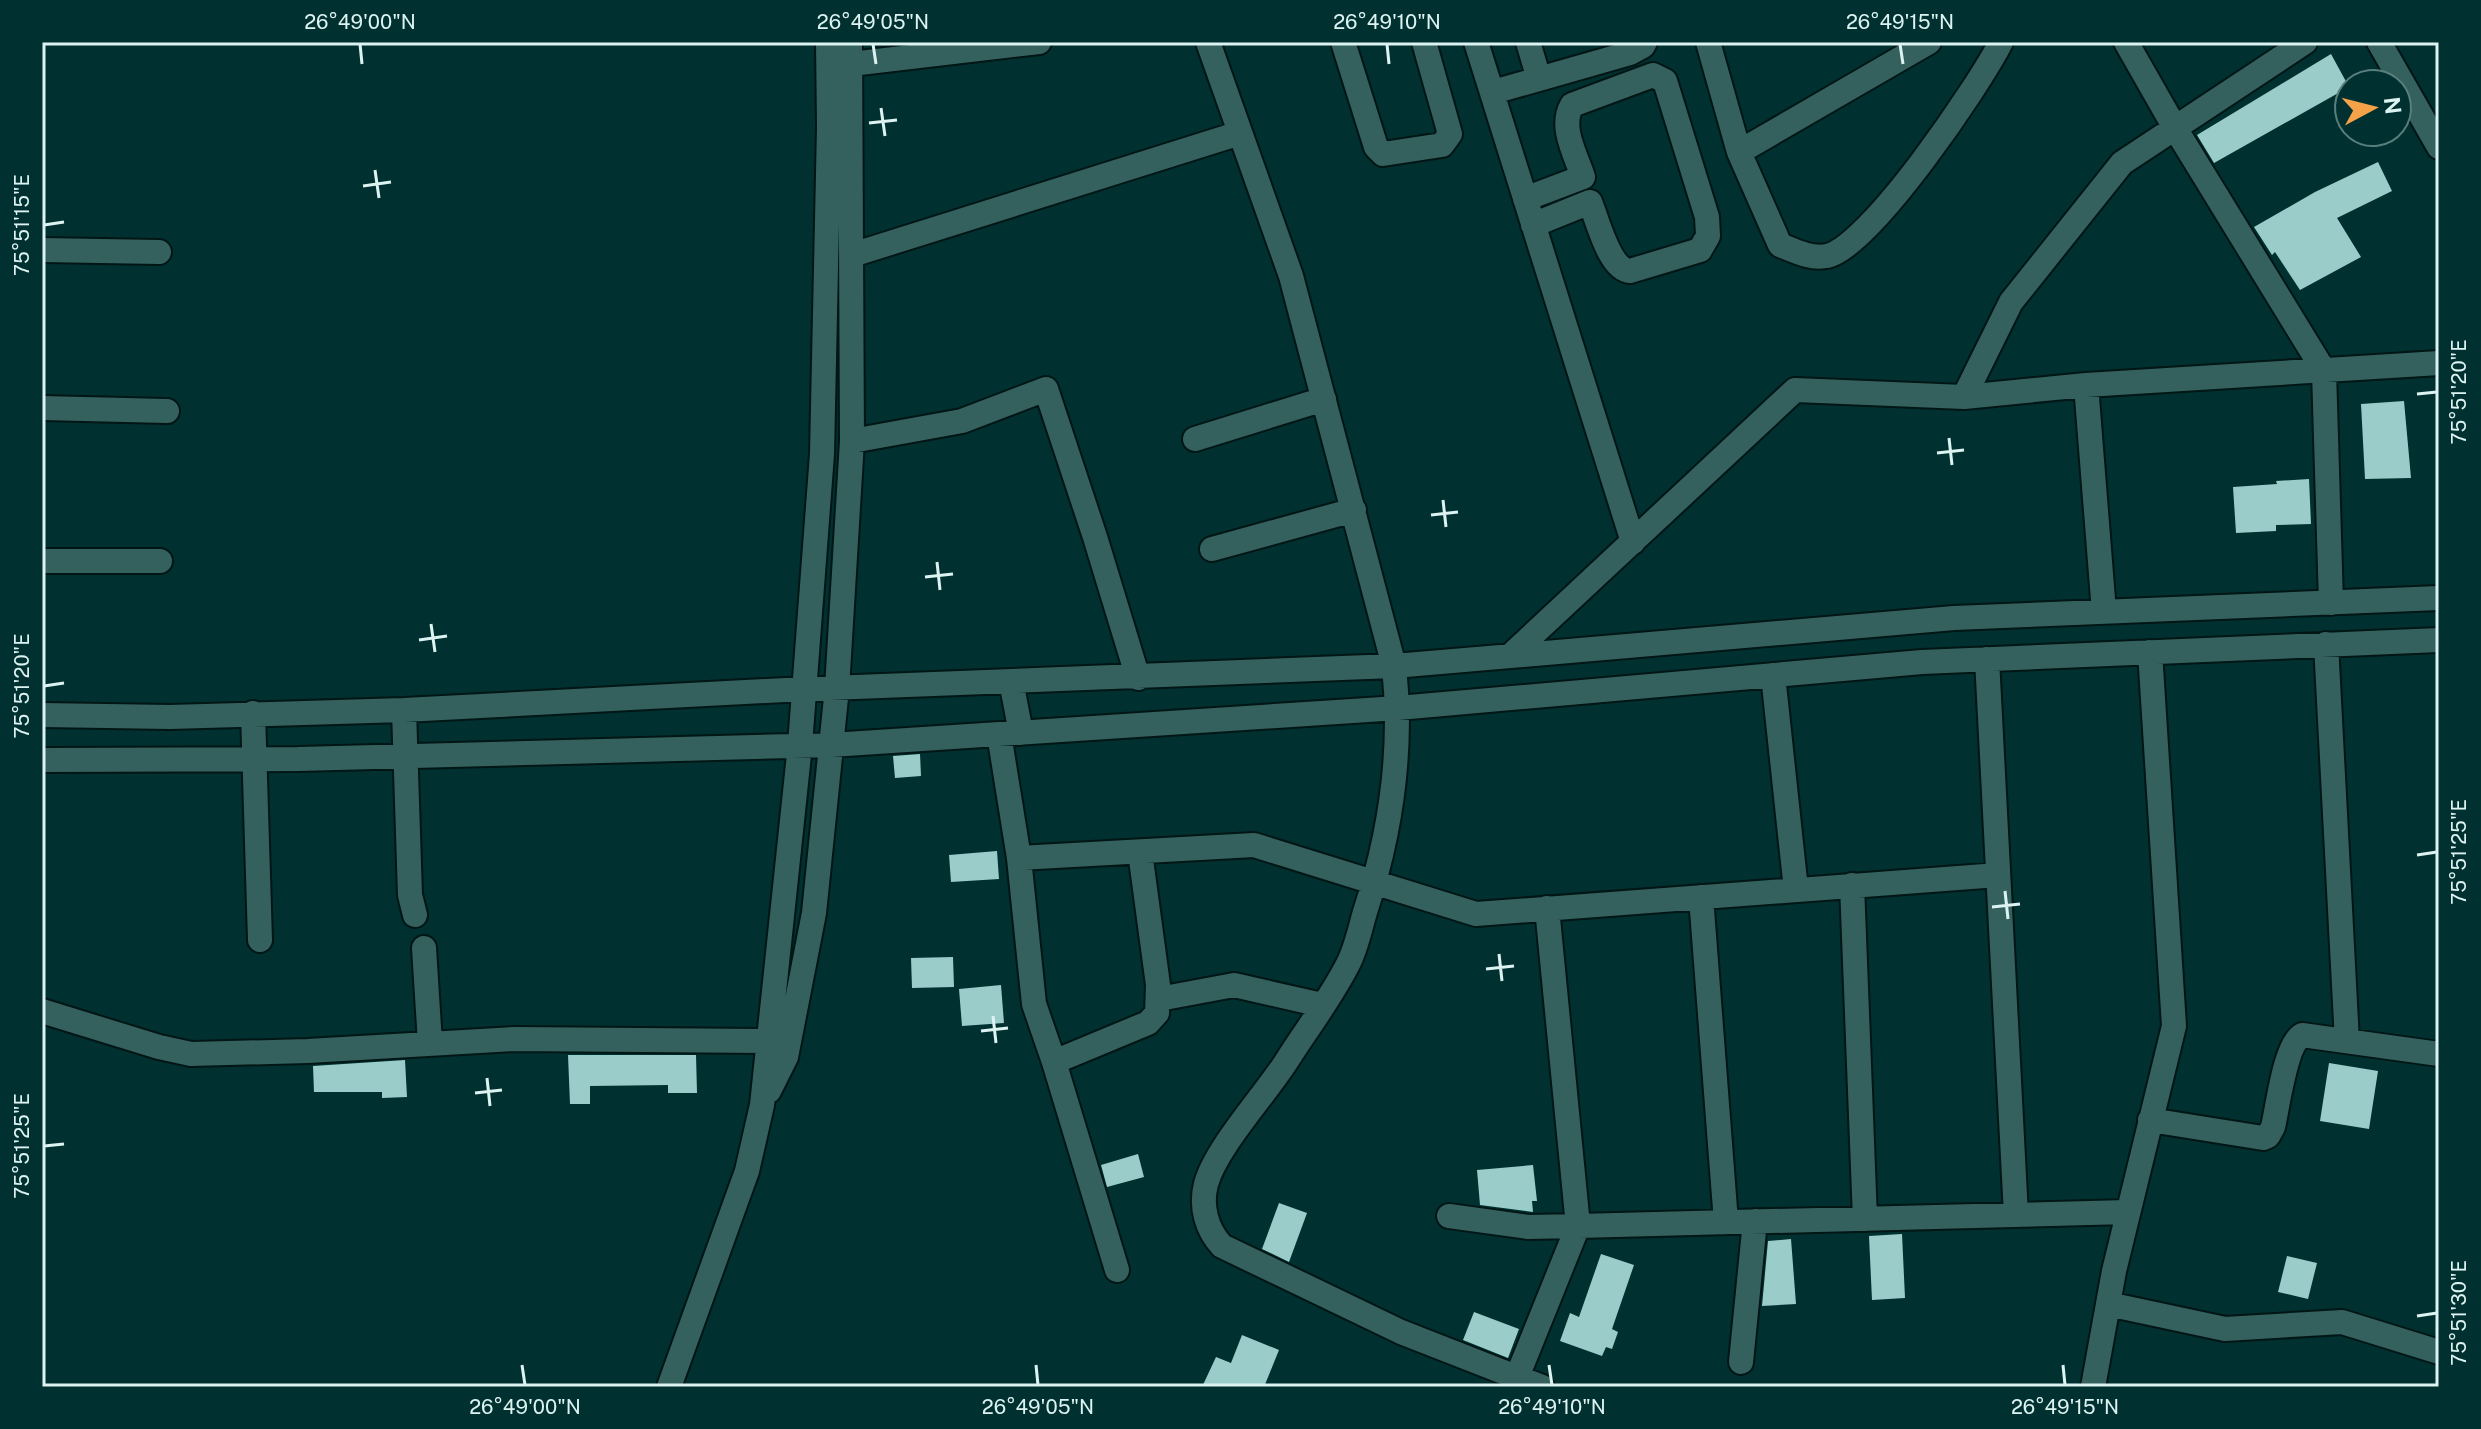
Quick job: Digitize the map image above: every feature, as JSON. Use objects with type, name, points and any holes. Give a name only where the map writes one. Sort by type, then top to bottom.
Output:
[{"type":"street","points":[[775,1045],[822,454],[828,42]]},
{"type":"street","points":[[775,1045],[814,913],[837,688],[852,441],[850,53],[1039,42]]},
{"type":"street","points":[[1208,42],[1291,276],[1394,666],[1398,708],[1394,798],[1375,881],[1349,963],[1284,1065],[1215,1162],[1205,1187],[1210,1233],[1222,1246],[1401,1332],[1515,1382],[1542,1387]]},
{"type":"street","points":[[1343,42],[1376,147],[1383,154],[1392,155],[1442,145],[1450,134],[1424,42]]},
{"type":"street","points":[[1476,42],[1633,542]]},
{"type":"street","points":[[1528,42],[1539,79]]},
{"type":"street","points":[[1493,92],[1630,53],[1645,42]]},
{"type":"street","points":[[1708,42],[1739,152],[1780,245],[1806,256],[1829,256],[1856,239],[1948,127],[2001,42]]},
{"type":"street","points":[[1739,152],[1929,42]]},
{"type":"street","points":[[2126,42],[2324,371],[2331,603]]},
{"type":"street","points":[[1964,397],[2011,302],[2122,163],[2305,42]]},
{"type":"street","points":[[2379,42],[2439,147]]},
{"type":"street","points":[[1653,75],[1665,81],[1707,217],[1705,245],[1700,250],[1630,271],[1622,270],[1614,262],[1583,177],[1567,129],[1566,115],[1572,105],[1653,75]]},
{"type":"street","points":[[852,255],[1240,133]]},
{"type":"street","points":[[1525,199],[1583,177]]},
{"type":"street","points":[[1533,225],[1590,202]]},
{"type":"street","points":[[42,250],[159,252]]},
{"type":"street","points":[[1510,656],[1795,390],[1964,397],[2086,385],[2439,363]]},
{"type":"street","points":[[2086,385],[2104,612]]},
{"type":"street","points":[[852,441],[962,421],[1046,389],[1138,678]]},
{"type":"street","points":[[1195,439],[1324,399]]},
{"type":"street","points":[[42,408],[167,411]]},
{"type":"street","points":[[1212,549],[1354,510]]},
{"type":"street","points":[[42,561],[160,561]]},
{"type":"street","points":[[42,715],[170,717],[404,710],[804,689],[1394,666],[1954,618],[2439,598]]},
{"type":"street","points":[[42,760],[254,759],[831,745],[1398,708],[1987,659],[2439,640]]},
{"type":"street","points":[[2326,644],[2347,1041]]},
{"type":"street","points":[[2093,1387],[2128,1212],[2174,1026],[2150,652]]},
{"type":"street","points":[[1987,659],[2016,1215]]},
{"type":"street","points":[[1773,675],[1796,890]]},
{"type":"street","points":[[1011,681],[1010,733],[1034,1004],[1117,1270]]},
{"type":"street","points":[[404,710],[410,895],[415,915]]},
{"type":"street","points":[[253,713],[260,940]]},
{"type":"street","points":[[1019,858],[1254,845],[1476,914],[1998,875]]},
{"type":"street","points":[[1054,1062],[1148,1023],[1157,1013],[1159,999],[1140,852]]},
{"type":"street","points":[[1852,885],[1865,1219]]},
{"type":"street","points":[[1701,897],[1726,1222]]},
{"type":"street","points":[[1515,1382],[1578,1226],[1547,908]]},
{"type":"street","points":[[424,948],[430,1043]]},
{"type":"street","points":[[1159,999],[1234,985],[1322,1005]]},
{"type":"street","points":[[42,1011],[191,1054],[556,1039],[775,1045],[786,1057],[762,1105],[747,1171],[669,1387]]},
{"type":"street","points":[[2150,1120],[2263,1138],[2268,1136],[2273,1127],[2289,1053],[2296,1038],[2302,1035],[2439,1054]]},
{"type":"street","points":[[1449,1216],[1528,1227],[2128,1212]]},
{"type":"street","points":[[1741,1362],[1755,1221]]},
{"type":"street","points":[[2108,1304],[2225,1329],[2342,1322],[2439,1352]]},
{"type":"building","points":[[2331,54],[2339,68],[2333,68],[2333,96],[2214,163],[2197,135]]},
{"type":"building","points":[[2378,162],[2392,191],[2337,218],[2361,257],[2300,290],[2254,227],[2315,192]]},
{"type":"building","points":[[2404,401],[2411,478],[2365,479],[2361,404]]},
{"type":"building","points":[[2309,479],[2311,524],[2276,525],[2276,531],[2236,533],[2233,487]]},
{"type":"building","points":[[920,754],[921,776],[895,778],[893,756]]},
{"type":"building","points":[[997,851],[999,879],[951,882],[949,855]]},
{"type":"building","points":[[953,957],[954,987],[912,988],[911,958]]},
{"type":"building","points":[[1001,985],[1004,1023],[962,1026],[959,989]]},
{"type":"building","points":[[568,1055],[696,1055],[697,1093],[668,1093],[668,1085],[590,1086],[590,1104],[570,1104]]},
{"type":"building","points":[[405,1060],[407,1097],[382,1098],[382,1092],[314,1092],[313,1066]]},
{"type":"building","points":[[2329,1063],[2378,1071],[2369,1129],[2320,1121]]},
{"type":"building","points":[[1138,1154],[1144,1177],[1107,1187],[1101,1165]]},
{"type":"building","points":[[1533,1165],[1537,1201],[1532,1201],[1533,1212],[1480,1205],[1477,1170]]},
{"type":"building","points":[[1279,1203],[1307,1213],[1289,1262],[1262,1249]]},
{"type":"building","points":[[1902,1234],[1905,1298],[1872,1300],[1869,1236]]},
{"type":"building","points":[[1791,1239],[1796,1304],[1762,1306],[1768,1241]]},
{"type":"building","points":[[1601,1254],[1634,1265],[1612,1329],[1618,1332],[1612,1349],[1606,1347],[1602,1356],[1560,1341],[1570,1313],[1579,1317]]},
{"type":"building","points":[[2287,1256],[2317,1263],[2308,1299],[2278,1292]]},
{"type":"building","points":[[1474,1312],[1519,1329],[1508,1358],[1463,1340]]},
{"type":"building","points":[[1242,1335],[1279,1350],[1264,1387],[1202,1387],[1216,1357],[1231,1363]]}]
